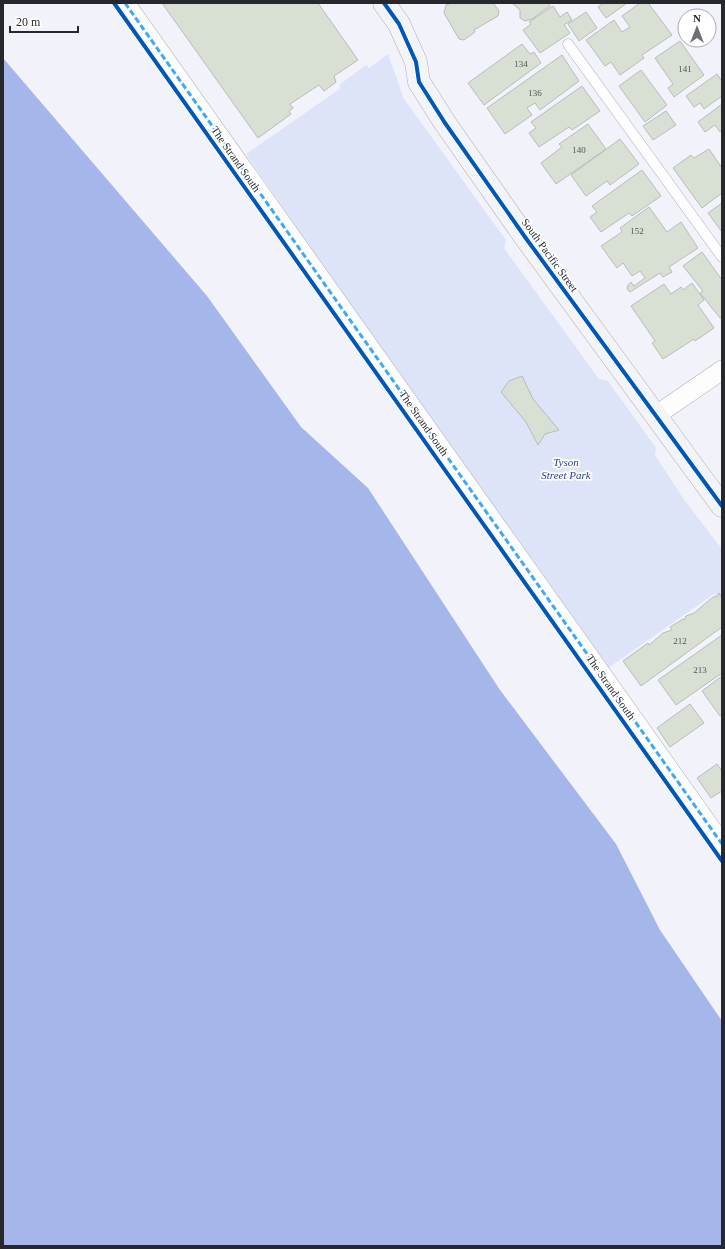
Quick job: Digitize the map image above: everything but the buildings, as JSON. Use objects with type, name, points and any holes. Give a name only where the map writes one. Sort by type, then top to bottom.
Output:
[{"type":"main road","name":"South Pacific Street","points":[[384,3],[399,24],[416,62],[419,82],[445,123],[722,506]]},
{"type":"street","name":"The Strand South","points":[[125,3],[722,844]]},
{"type":"street","points":[[656,416],[722,370]]},
{"type":"lane","points":[[568,44],[722,257]]},
{"type":"green space","name":"Tyson Street Park","points":[[388,54],[404,99],[506,240],[504,248],[599,379],[608,381],[656,448],[655,455],[685,501],[722,549],[722,603],[714,594],[601,673],[246,154],[341,88],[339,85],[366,65],[369,68]]},
{"type":"water","points":[[3,58],[207,296],[301,427],[368,488],[500,690],[616,844],[660,930],[722,1021],[722,1246],[3,1246]]},
{"type":"marked path","points":[[125,3],[722,844]]},
{"type":"cycle path","points":[[114,3],[722,861]]},
{"type":"cycle path","points":[[384,3],[399,24],[416,62],[419,82],[445,123],[525,237],[722,506]]}]
